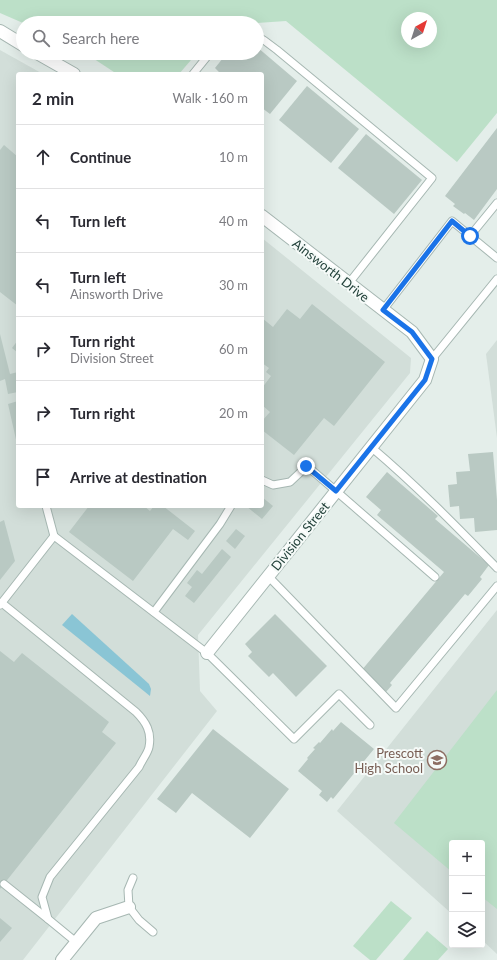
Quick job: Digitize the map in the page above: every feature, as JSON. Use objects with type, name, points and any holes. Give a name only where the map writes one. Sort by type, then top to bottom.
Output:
[{"type":"street","points":[[0,31],[16,41]]},
{"type":"street","points":[[49,60],[70,72]]},
{"type":"street","name":"Ainsworth Drive","points":[[264,218],[412,332],[432,359]]},
{"type":"street","name":"Division Street","points":[[207,653],[425,380],[432,359]]},
{"type":"street","points":[[62,960],[96,918],[129,907]]},
{"type":"lane","points":[[264,40],[432,178],[349,284]]},
{"type":"lane","points":[[195,72],[204,60]]},
{"type":"lane","points":[[470,236],[497,203]]},
{"type":"lane","points":[[383,310],[452,221],[497,258]]},
{"type":"lane","points":[[432,359],[497,279]]},
{"type":"lane","points":[[372,447],[442,512],[497,568]]},
{"type":"lane","points":[[264,481],[273,485],[290,482],[306,466],[435,577]]},
{"type":"lane","points":[[47,508],[54,536],[207,653],[294,739],[339,694],[370,725]]},
{"type":"lane","points":[[154,612],[220,524],[230,508]]},
{"type":"lane","points":[[48,919],[42,897],[50,877],[139,767],[149,747],[150,736],[144,720],[136,712],[1,604],[54,536]]},
{"type":"lane","points":[[268,576],[396,708],[497,586]]},
{"type":"lane","points":[[133,878],[128,890],[129,907],[139,920],[153,932]]},
{"type":"lane","points":[[4,884],[76,942]]},
{"type":"shaded area","points":[[0,50],[39,72],[16,72],[16,508],[264,508],[264,240],[411,358],[410,373],[198,635],[200,691],[217,711],[23,960],[0,960]]},
{"type":"shaded area","points":[[497,340],[497,438],[486,354]]},
{"type":"shaded area","name":"Prescott High School","points":[[497,610],[497,954],[485,943],[485,840],[449,840],[449,911],[337,811]]},
{"type":"green space","points":[[0,0],[497,0],[497,113],[457,162],[286,21],[264,23],[264,16],[16,16],[16,20],[0,13]]},
{"type":"green space","points":[[96,60],[191,60],[181,72],[114,72]]},
{"type":"green space","points":[[497,690],[497,909],[485,899],[485,840],[449,840],[449,869],[394,823]]},
{"type":"green space","points":[[391,901],[412,918],[376,960],[370,960],[353,946]]},
{"type":"green space","points":[[427,931],[448,949],[438,960],[403,960]]},
{"type":"water","points":[[72,614],[149,684],[151,689],[150,696],[62,625]]},
{"type":"building","points":[[264,53],[297,81],[270,114],[264,110],[264,72],[219,72],[215,68],[221,60],[264,60]]},
{"type":"building","points":[[307,86],[359,129],[331,163],[279,120]]},
{"type":"building","points":[[497,128],[497,189],[474,220],[453,206],[455,204],[445,196]]},
{"type":"building","points":[[366,134],[422,180],[394,214],[338,168]]},
{"type":"building","points":[[4,145],[16,155],[16,304],[0,292],[0,150]]},
{"type":"building","points":[[312,304],[385,362],[334,426],[324,418],[294,455],[264,432],[264,419],[270,412],[264,407],[264,385],[271,376],[266,372],[269,368],[264,364],[264,320],[273,327],[287,309],[300,319]]},
{"type":"building","points":[[0,334],[10,374],[16,372],[16,392],[8,394],[5,379],[0,381]]},
{"type":"building","points":[[16,343],[16,351],[12,348]]},
{"type":"building","points":[[16,402],[16,440],[8,404]]},
{"type":"building","points":[[493,452],[497,500],[497,530],[475,532],[474,518],[460,519],[459,506],[450,507],[448,485],[457,484],[456,472],[470,471],[468,454]]},
{"type":"building","points":[[387,472],[438,516],[435,519],[489,565],[480,577],[482,579],[468,596],[465,594],[390,683],[392,685],[386,692],[361,671],[444,572],[377,515],[381,510],[366,497]]},
{"type":"building","points":[[264,499],[273,506],[262,519],[248,508],[264,508]]},
{"type":"building","points":[[87,508],[146,508],[150,511],[152,508],[166,508],[195,531],[188,540],[173,529],[133,581],[69,532]]},
{"type":"building","points":[[4,520],[15,561],[0,580],[0,522]]},
{"type":"building","points":[[236,529],[245,536],[235,549],[226,541]]},
{"type":"building","points":[[222,549],[231,557],[194,603],[185,596],[192,587],[187,583],[197,570],[202,574]]},
{"type":"building","points":[[275,614],[327,666],[296,697],[273,673],[269,677],[248,656],[252,652],[245,644]]},
{"type":"building","points":[[0,651],[14,662],[22,653],[109,722],[102,732],[116,743],[0,889]]},
{"type":"building","points":[[341,722],[374,749],[333,799],[331,797],[327,802],[319,795],[322,791],[298,771],[315,749],[313,748]]},
{"type":"building","points":[[213,729],[289,789],[250,838],[192,793],[176,813],[157,799]]},
{"type":"building","points":[[0,918],[12,928],[0,942]]},
{"type":"place","name":"Prescott High School","points":[[437,760]]},
{"type":"route","points":[[306,466],[336,491],[425,380],[432,359],[412,332],[383,310],[452,221],[470,236]]}]
